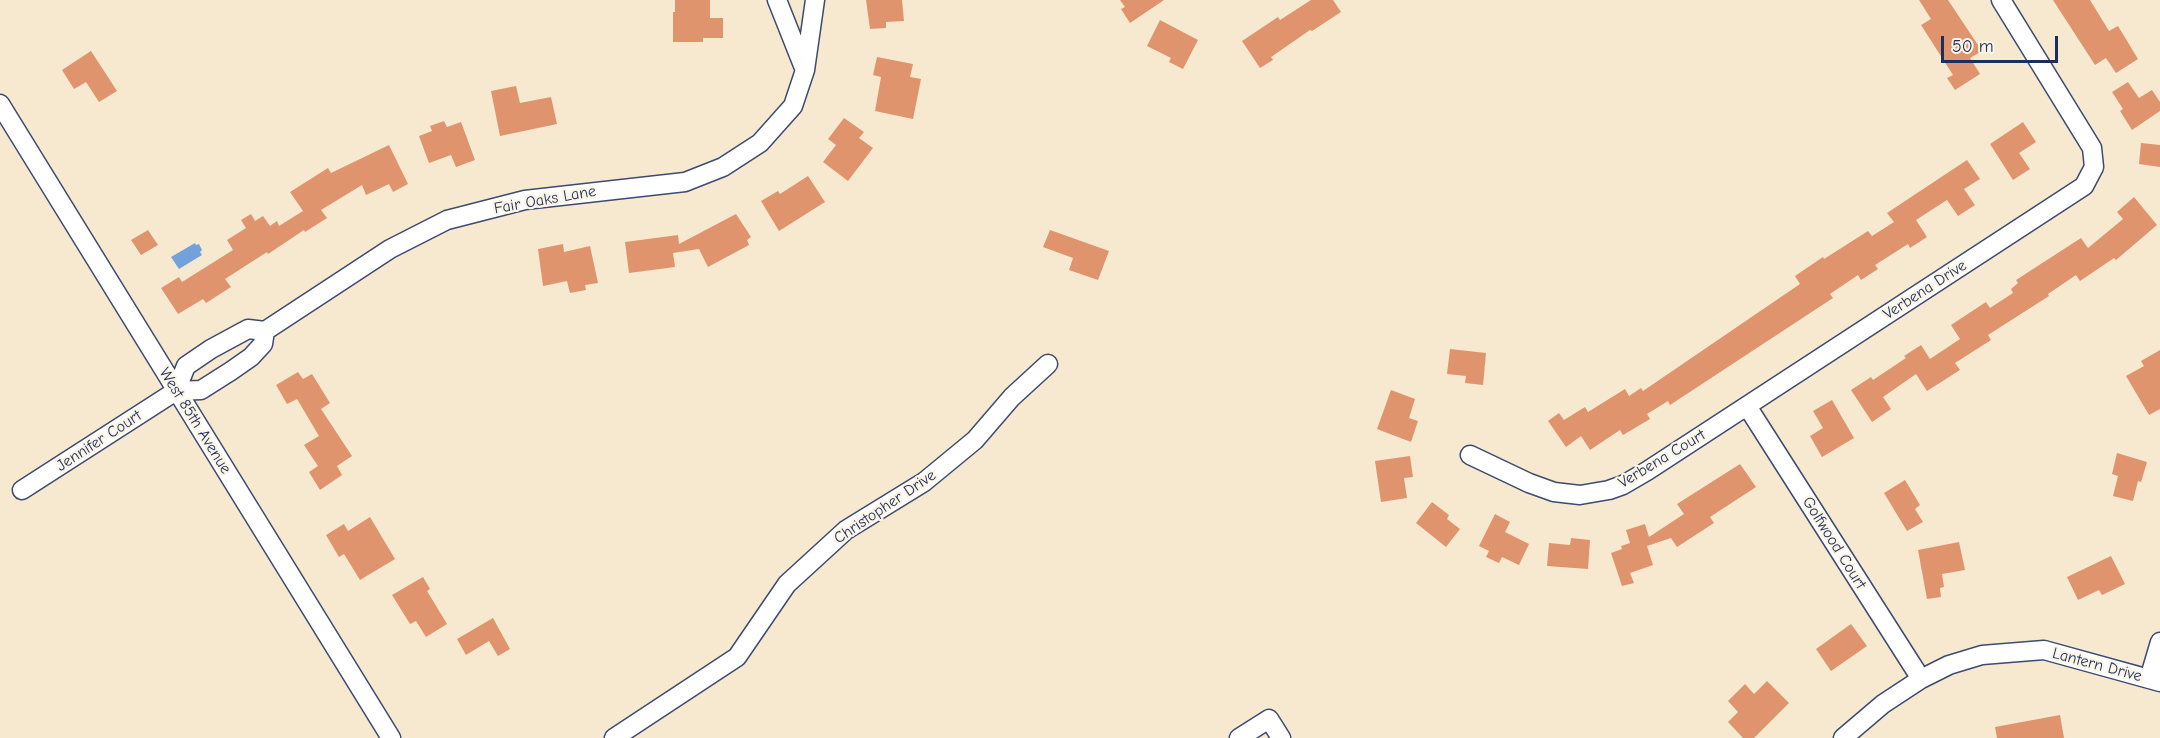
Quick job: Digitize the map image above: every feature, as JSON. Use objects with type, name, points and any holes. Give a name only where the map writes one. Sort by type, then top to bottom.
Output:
[{"type":"street","points":[[777,0],[805,70]]},
{"type":"street","name":"Fair Oaks Lane","points":[[266,331],[263,344],[251,357],[231,371],[201,390],[177,391],[186,366],[194,360],[248,329],[266,331],[390,249],[447,220],[525,200],[685,182],[723,167],[760,142],[793,106],[805,70],[815,0]]},
{"type":"street","name":"Verbena Drive","points":[[1747,406],[2084,186],[2094,167],[2092,148],[2001,0]]},
{"type":"street","name":"West 85th Avenue","points":[[0,104],[391,738]]},
{"type":"street","name":"Christopher Drive","points":[[614,738],[737,657],[787,584],[846,530],[924,482],[975,440],[1012,397],[1048,364]]},
{"type":"street","name":"Jennifer Court","points":[[22,490],[177,391]]},
{"type":"street","name":"Verbena Court","points":[[1470,455],[1541,488],[1573,494],[1594,493],[1616,488],[1636,479],[1747,406]]},
{"type":"street","name":"Golfwood Court","points":[[1747,406],[1921,679]]},
{"type":"street","points":[[2154,680],[2160,642]]},
{"type":"street","name":"Lantern Drive","points":[[1843,738],[1883,704],[1921,679],[1964,659],[1982,655],[2044,650],[2154,680]]},
{"type":"street","points":[[1239,738],[1269,719],[1281,738]]},
{"type":"water","points":[[195,243],[199,244],[202,255],[179,269],[171,257]]},
{"type":"building","points":[[675,0],[710,0],[710,18],[723,18],[723,38],[703,38],[703,42],[673,42]]},
{"type":"building","points":[[866,0],[902,0],[904,21],[886,22],[886,28],[870,29]]},
{"type":"building","points":[[1120,0],[1164,0],[1130,23],[1121,9],[1125,7]]},
{"type":"building","points":[[1311,0],[1333,0],[1341,12],[1312,31],[1310,30],[1271,57],[1273,60],[1260,68],[1242,41],[1278,17],[1280,20]]},
{"type":"building","points":[[1919,0],[1948,0],[1982,51],[1970,58],[1980,74],[1955,90],[1947,78],[1953,75],[1921,25],[1931,19]]},
{"type":"building","points":[[2053,0],[2090,0],[2109,31],[2118,26],[2138,59],[2116,73],[2106,58],[2095,65]]},
{"type":"building","points":[[1160,20],[1198,40],[1183,69],[1169,62],[1171,58],[1147,46]]},
{"type":"building","points":[[91,51],[117,91],[99,102],[86,82],[74,89],[62,70]]},
{"type":"building","points":[[877,57],[913,64],[910,77],[921,79],[913,119],[875,111],[881,77],[873,75]]},
{"type":"building","points":[[2128,82],[2139,98],[2152,90],[2160,102],[2160,111],[2132,130],[2120,111],[2123,109],[2112,92]]},
{"type":"building","points":[[516,86],[520,103],[551,97],[557,124],[500,136],[491,91]]},
{"type":"building","points":[[844,118],[864,132],[859,138],[873,148],[848,181],[823,162],[836,145],[828,139]]},
{"type":"building","points":[[444,121],[447,127],[461,122],[475,160],[456,167],[451,155],[429,163],[419,136],[432,131],[430,126]]},
{"type":"building","points":[[2023,122],[2036,142],[2019,153],[2030,169],[2013,180],[1990,144]]},
{"type":"building","points":[[2141,143],[2160,145],[2160,167],[2139,164]]},
{"type":"building","points":[[389,145],[408,184],[393,192],[389,184],[366,195],[362,185],[321,210],[327,218],[225,279],[231,287],[206,303],[203,299],[178,314],[161,288],[179,277],[182,282],[233,250],[227,240],[246,228],[241,220],[251,214],[255,221],[263,216],[270,226],[277,221],[279,226],[303,211],[290,192],[328,168],[331,173]]},
{"type":"building","points":[[1967,160],[1980,179],[1964,189],[1975,205],[1958,216],[1947,200],[1916,220],[1927,237],[1910,248],[1908,244],[1875,265],[1878,269],[1861,280],[1858,275],[1830,294],[1833,298],[1670,405],[1668,401],[1647,414],[1650,419],[1623,435],[1620,430],[1590,450],[1581,436],[1566,447],[1548,421],[1559,413],[1564,420],[1585,407],[1588,412],[1625,389],[1629,396],[1641,388],[1643,391],[1800,284],[1795,276],[1823,257],[1824,259],[1868,231],[1872,236],[1894,222],[1887,213]]},
{"type":"building","points":[[808,176],[825,202],[779,231],[761,201],[778,191],[780,194]]},
{"type":"building","points":[[2134,197],[2157,225],[2116,260],[2114,258],[2080,281],[2076,275],[2048,294],[2049,296],[1988,335],[1991,340],[1955,363],[1960,370],[1927,391],[1916,374],[1883,397],[1891,409],[1872,422],[1851,390],[1871,377],[1873,380],[1921,345],[1930,359],[1960,339],[1951,325],[1986,302],[1990,308],[2013,293],[2011,289],[2018,283],[2016,280],[2081,238],[2088,248],[2123,219],[2117,212]]},
{"type":"building","points":[[736,214],[751,237],[747,240],[749,245],[708,267],[699,249],[673,253],[675,267],[629,273],[625,242],[678,235],[679,244]]},
{"type":"building","points":[[148,230],[158,245],[141,255],[131,240]]},
{"type":"building","points":[[1050,230],[1109,251],[1098,280],[1069,270],[1073,258],[1043,247]]},
{"type":"building","points":[[563,244],[564,252],[590,246],[598,283],[585,285],[586,290],[570,293],[567,281],[543,286],[538,249]]},
{"type":"building","points":[[1450,349],[1486,353],[1483,385],[1465,383],[1466,376],[1447,374]]},
{"type":"building","points":[[2160,350],[2160,409],[2149,415],[2126,376],[2144,366],[2141,361]]},
{"type":"building","points":[[298,372],[303,379],[312,374],[330,403],[321,409],[352,456],[337,466],[342,475],[320,490],[309,472],[318,466],[304,445],[319,436],[297,399],[287,404],[276,385]]},
{"type":"building","points":[[1391,390],[1415,399],[1409,418],[1418,421],[1411,442],[1377,429]]},
{"type":"building","points":[[1832,400],[1854,438],[1822,457],[1810,436],[1823,428],[1813,411]]},
{"type":"building","points":[[2117,453],[2147,462],[2141,482],[2138,481],[2133,501],[2113,496],[2118,476],[2112,474]]},
{"type":"building","points":[[1410,456],[1413,477],[1404,478],[1407,498],[1381,502],[1375,461]]},
{"type":"building","points":[[1740,464],[1756,487],[1710,517],[1714,523],[1677,547],[1671,538],[1647,546],[1653,565],[1630,573],[1634,583],[1622,586],[1611,553],[1630,543],[1626,530],[1645,524],[1649,537],[1684,514],[1677,504]]},
{"type":"building","points":[[1905,480],[1920,505],[1915,509],[1923,522],[1907,531],[1884,493]]},
{"type":"building","points":[[1432,502],[1449,515],[1447,519],[1460,529],[1446,547],[1416,523]]},
{"type":"building","points":[[1495,514],[1510,522],[1505,532],[1529,544],[1519,565],[1502,557],[1499,563],[1486,557],[1489,551],[1479,546]]},
{"type":"building","points":[[370,517],[395,559],[360,580],[344,554],[339,557],[326,535],[344,524],[348,531]]},
{"type":"building","points":[[1571,538],[1590,540],[1588,569],[1547,566],[1549,543],[1570,545]]},
{"type":"building","points":[[1959,542],[1965,570],[1942,574],[1944,587],[1940,588],[1941,597],[1927,599],[1918,550]]},
{"type":"building","points":[[2111,556],[2125,584],[2102,595],[2099,590],[2078,600],[2067,577]]},
{"type":"building","points":[[423,577],[430,589],[427,591],[447,624],[426,637],[416,621],[410,624],[392,595]]},
{"type":"building","points":[[493,618],[510,649],[498,656],[489,641],[466,655],[457,639]]},
{"type":"building","points":[[1851,624],[1867,646],[1831,671],[1816,649]]},
{"type":"building","points":[[1767,681],[1789,703],[1754,738],[1743,738],[1728,722],[1738,712],[1728,701],[1745,684],[1754,694]]},
{"type":"building","points":[[2060,715],[2064,738],[1997,738],[1995,727]]}]
